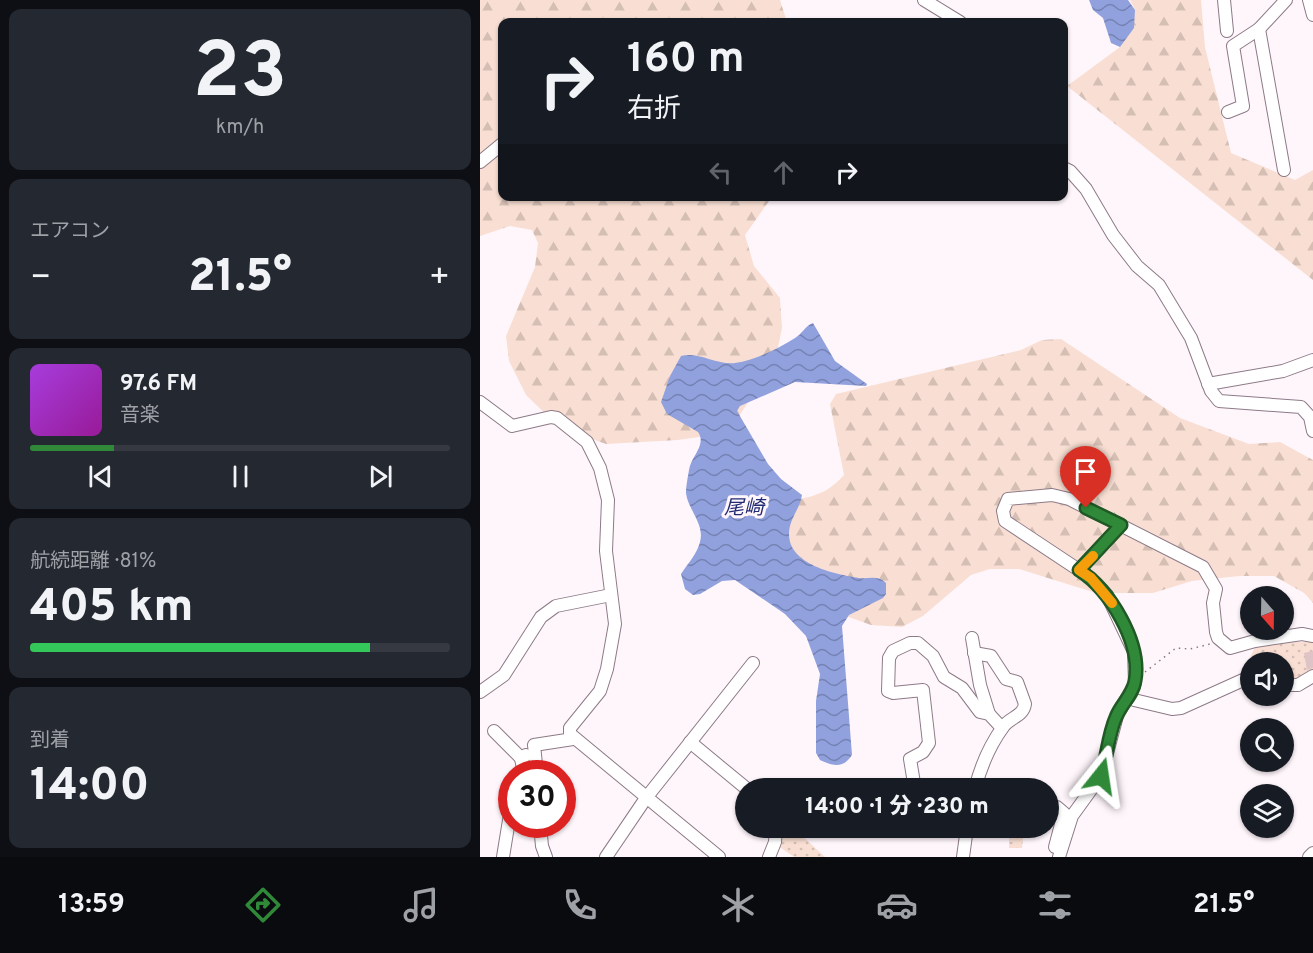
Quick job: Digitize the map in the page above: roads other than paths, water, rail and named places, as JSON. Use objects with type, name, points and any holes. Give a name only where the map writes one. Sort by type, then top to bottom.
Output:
[{"type":"street","points":[[924,0],[953,18]]},
{"type":"street","points":[[1224,0],[1227,31]]},
{"type":"street","points":[[1228,112],[1243,106],[1233,46],[1258,29],[1286,0]]},
{"type":"street","points":[[1309,0],[1313,15]]},
{"type":"street","points":[[1258,29],[1284,170]]},
{"type":"street","points":[[480,162],[498,147]]},
{"type":"street","points":[[1068,170],[1086,189],[1113,235],[1137,266],[1159,285],[1191,338],[1208,384],[1219,401],[1289,404],[1300,407],[1310,417],[1313,431]]},
{"type":"street","points":[[1208,384],[1283,371],[1313,360]]},
{"type":"street","points":[[480,402],[512,426],[551,417],[557,418],[587,442],[600,468],[608,500],[606,551],[615,624],[607,669],[595,700],[569,731],[573,739],[718,857]]},
{"type":"street","points":[[1059,857],[1072,816],[1101,776],[1116,716],[1130,695],[1136,676],[1134,652],[1120,618],[1107,595],[1079,570],[1005,521],[1003,512],[1008,499],[1052,495],[1069,499],[1203,567],[1216,589],[1213,613],[1218,638],[1230,648],[1255,641],[1302,634],[1313,636]]},
{"type":"street","points":[[1079,570],[1121,525]]},
{"type":"street","points":[[480,692],[504,675],[541,616],[556,606],[611,595]]},
{"type":"street","points":[[972,638],[980,685],[989,714],[1002,728]]},
{"type":"street","points":[[913,778],[910,759],[923,752],[928,743],[923,690],[893,693],[888,691],[889,658],[893,651],[910,643],[918,643],[926,648],[944,677],[962,688],[980,712],[989,714]]},
{"type":"street","points":[[974,653],[991,656],[1006,679],[1020,685],[1025,704],[1024,710],[1002,728],[978,778]]},
{"type":"street","points":[[606,857],[646,798],[753,663]]},
{"type":"street","points":[[1294,685],[1313,676]]},
{"type":"street","points":[[1130,695],[1134,700],[1172,709],[1180,708],[1240,681]]},
{"type":"street","points":[[494,731],[521,758],[535,752]]},
{"type":"street","points":[[536,760],[534,745],[573,739]]},
{"type":"street","points":[[690,742],[735,779]]},
{"type":"street","points":[[1059,809],[1064,813],[1059,831]]},
{"type":"street","points":[[503,857],[506,838]]},
{"type":"street","points":[[541,838],[546,857]]},
{"type":"street","points":[[769,857],[775,838]]},
{"type":"street","points":[[963,857],[966,838]]},
{"type":"street","points":[[1057,838],[1055,846],[1059,857]]},
{"type":"street","points":[[1309,857],[1313,853]]},
{"type":"water","points":[[1089,0],[1128,0],[1135,10],[1134,28],[1120,47],[1111,43],[1103,18],[1093,10]]},
{"type":"water","name":"尾崎","points":[[813,323],[835,361],[867,384],[866,386],[795,382],[740,406],[737,411],[768,464],[781,479],[802,495],[789,529],[791,545],[797,553],[815,566],[826,570],[859,578],[877,578],[886,583],[886,594],[883,598],[849,615],[842,626],[852,755],[845,763],[838,765],[820,760],[816,753],[816,701],[820,674],[806,636],[785,614],[735,580],[722,581],[700,594],[693,595],[685,589],[681,574],[697,551],[701,535],[686,493],[690,465],[701,441],[698,432],[667,414],[661,402],[670,376],[681,356],[694,355],[728,363],[743,362],[781,346]]}]
